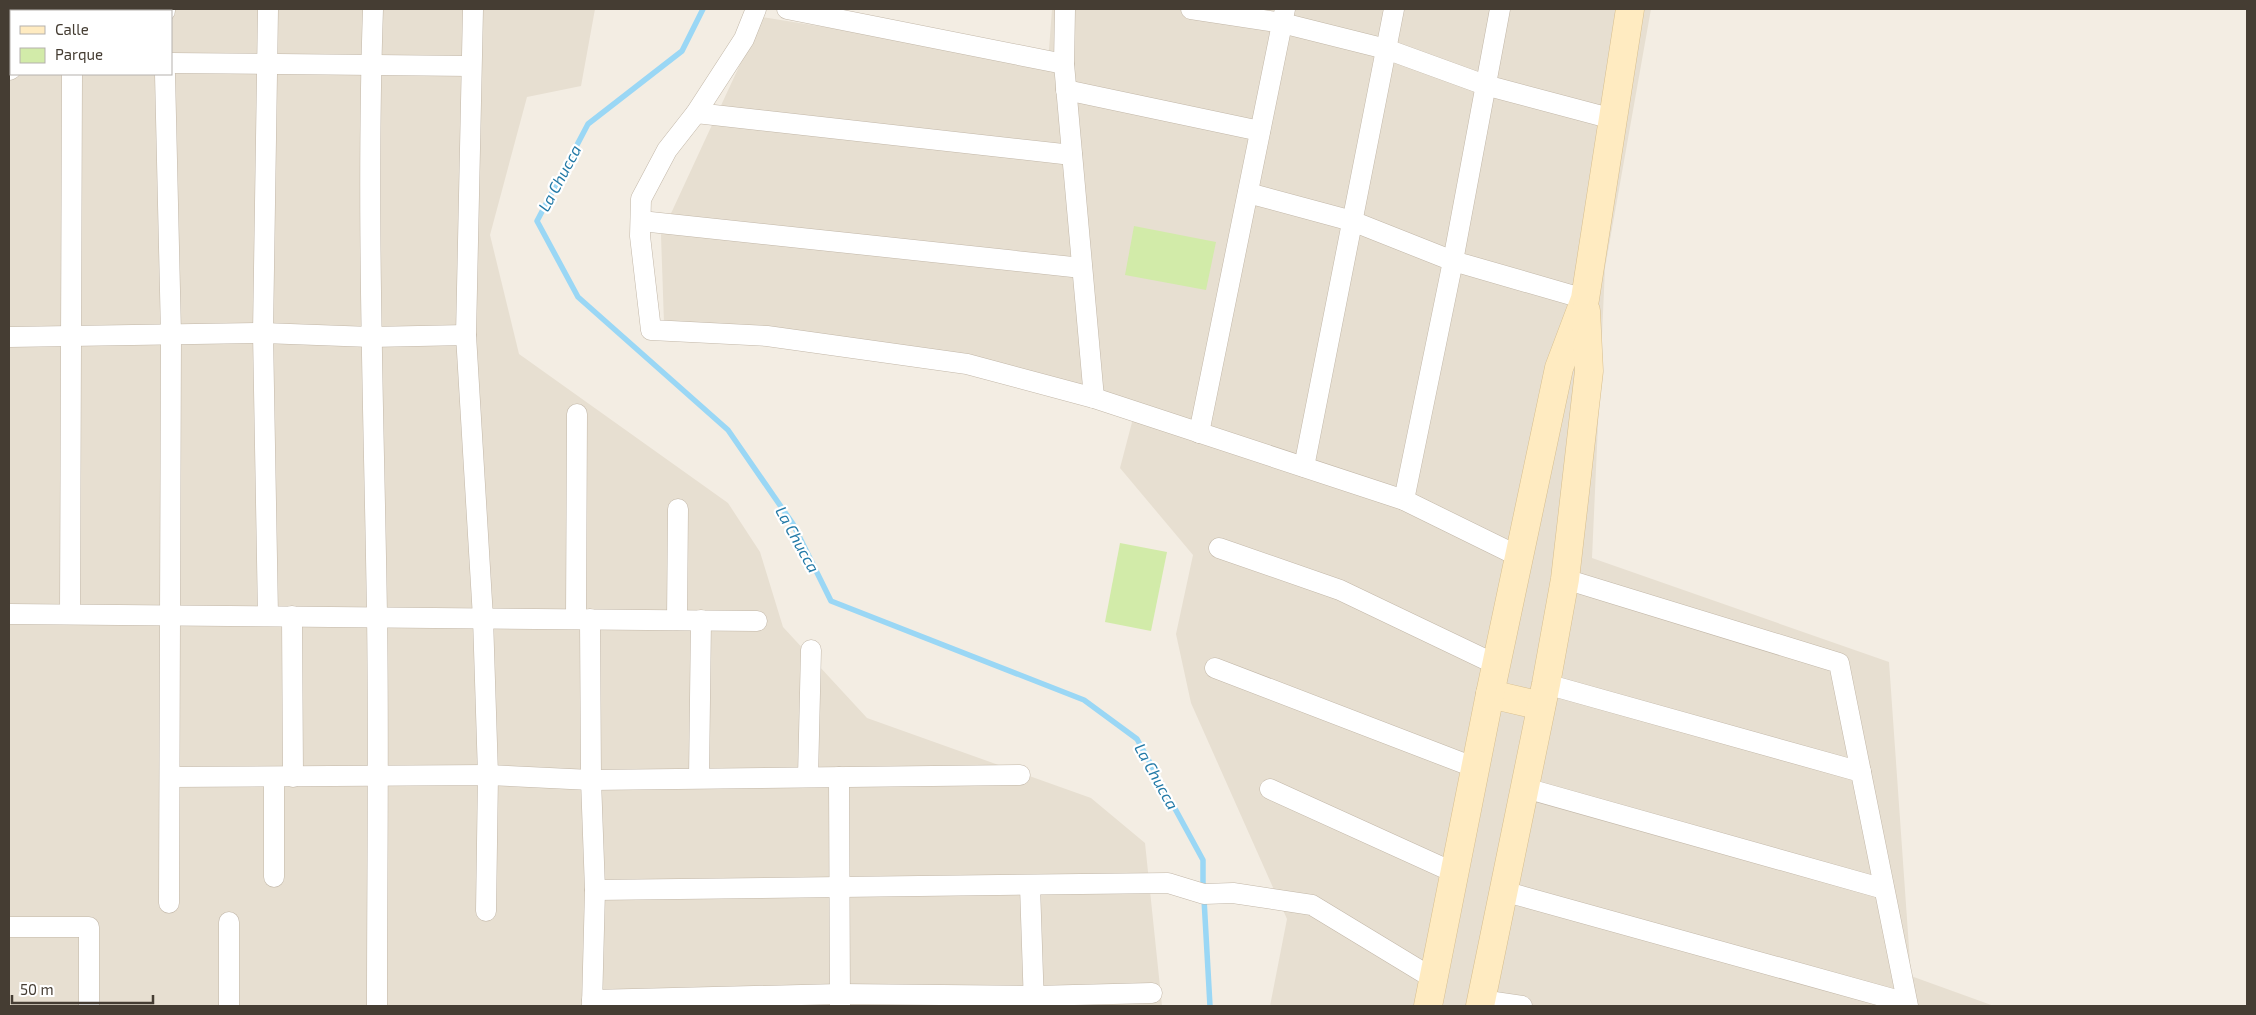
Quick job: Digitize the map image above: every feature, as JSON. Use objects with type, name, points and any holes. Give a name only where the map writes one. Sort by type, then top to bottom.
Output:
[{"type":"street","points":[[268,9],[263,333],[268,616]]},
{"type":"street","points":[[373,9],[371,65],[371,337],[377,617],[377,1006]]},
{"type":"street","points":[[473,9],[466,335],[483,618],[488,775],[486,911]]},
{"type":"street","points":[[756,9],[744,39],[696,113],[667,150],[650,180],[642,199],[640,236],[651,330],[767,336],[967,364],[1094,398],[1404,500],[1520,557]]},
{"type":"street","points":[[787,9],[1064,64]]},
{"type":"street","points":[[1065,9],[1064,64],[1094,398]]},
{"type":"street","points":[[1191,9],[1283,16],[1486,85],[1613,119]]},
{"type":"street","points":[[1304,467],[1394,9]]},
{"type":"street","points":[[1404,500],[1453,261],[1500,9]]},
{"type":"street","points":[[1522,1006],[1480,1003],[1544,695],[1565,579],[1589,371],[1585,300],[1630,9]]},
{"type":"street","points":[[1199,433],[1283,16]]},
{"type":"street","points":[[172,63],[471,66]]},
{"type":"street","points":[[70,614],[72,75]]},
{"type":"street","points":[[165,75],[171,334],[169,903]]},
{"type":"street","points":[[1066,90],[1260,131]]},
{"type":"street","points":[[696,113],[1072,155]]},
{"type":"street","points":[[1248,193],[1352,220],[1453,261],[1585,300]]},
{"type":"street","points":[[641,221],[1082,268]]},
{"type":"street","points":[[1428,1006],[1490,694],[1559,368],[1585,300]]},
{"type":"street","points":[[9,337],[263,333],[371,337],[466,335]]},
{"type":"street","points":[[577,414],[583,619],[595,890],[592,1003],[840,1000],[1035,1001],[1152,993]]},
{"type":"street","points":[[678,509],[678,620]]},
{"type":"street","points":[[1219,548],[1340,590],[1497,665]]},
{"type":"street","points":[[1503,891],[1907,1005],[1839,663],[1565,579]]},
{"type":"street","points":[[9,614],[757,621]]},
{"type":"street","points":[[274,877],[284,777],[292,616]]},
{"type":"street","points":[[699,778],[701,620]]},
{"type":"street","points":[[808,777],[811,650]]},
{"type":"street","points":[[1215,668],[1476,768]]},
{"type":"street","points":[[1490,694],[1544,695],[1861,772]]},
{"type":"street","points":[[170,777],[488,775],[591,780],[1020,775]]},
{"type":"street","points":[[839,777],[840,1000]]},
{"type":"street","points":[[1525,788],[1884,889]]},
{"type":"street","points":[[1270,789],[1455,873]]},
{"type":"street","points":[[595,890],[838,885],[1030,886],[1168,883],[1204,894],[1234,893],[1312,905],[1434,979]]},
{"type":"street","points":[[1030,886],[1035,1001]]},
{"type":"street","points":[[229,922],[229,1006]]},
{"type":"street","points":[[9,927],[89,927],[89,1006]]},
{"type":"shaded area","points":[[9,9],[595,9],[581,86],[527,97],[490,235],[519,354],[728,503],[760,552],[783,627],[867,718],[1091,798],[1145,843],[1162,1006],[9,1006]]},
{"type":"shaded area","points":[[1052,9],[1651,9],[1605,268],[1592,558],[1889,662],[1911,976],[1994,1006],[1270,1006],[1287,919],[1191,703],[1176,634],[1193,555],[1120,468],[1136,407],[955,353],[664,323],[661,235],[762,17],[1048,63]]},
{"type":"green space","points":[[1134,226],[1216,242],[1206,290],[1125,275]]},
{"type":"green space","points":[[1120,543],[1167,552],[1151,631],[1105,622]]},
{"type":"waterway","name":"La Chucca","points":[[703,9],[682,51],[588,124],[537,221],[578,297],[728,430],[793,524],[831,601],[1084,700],[1137,739],[1203,860],[1203,889]]},
{"type":"waterway","name":"La Chucca","points":[[1204,899],[1210,1006]]}]
